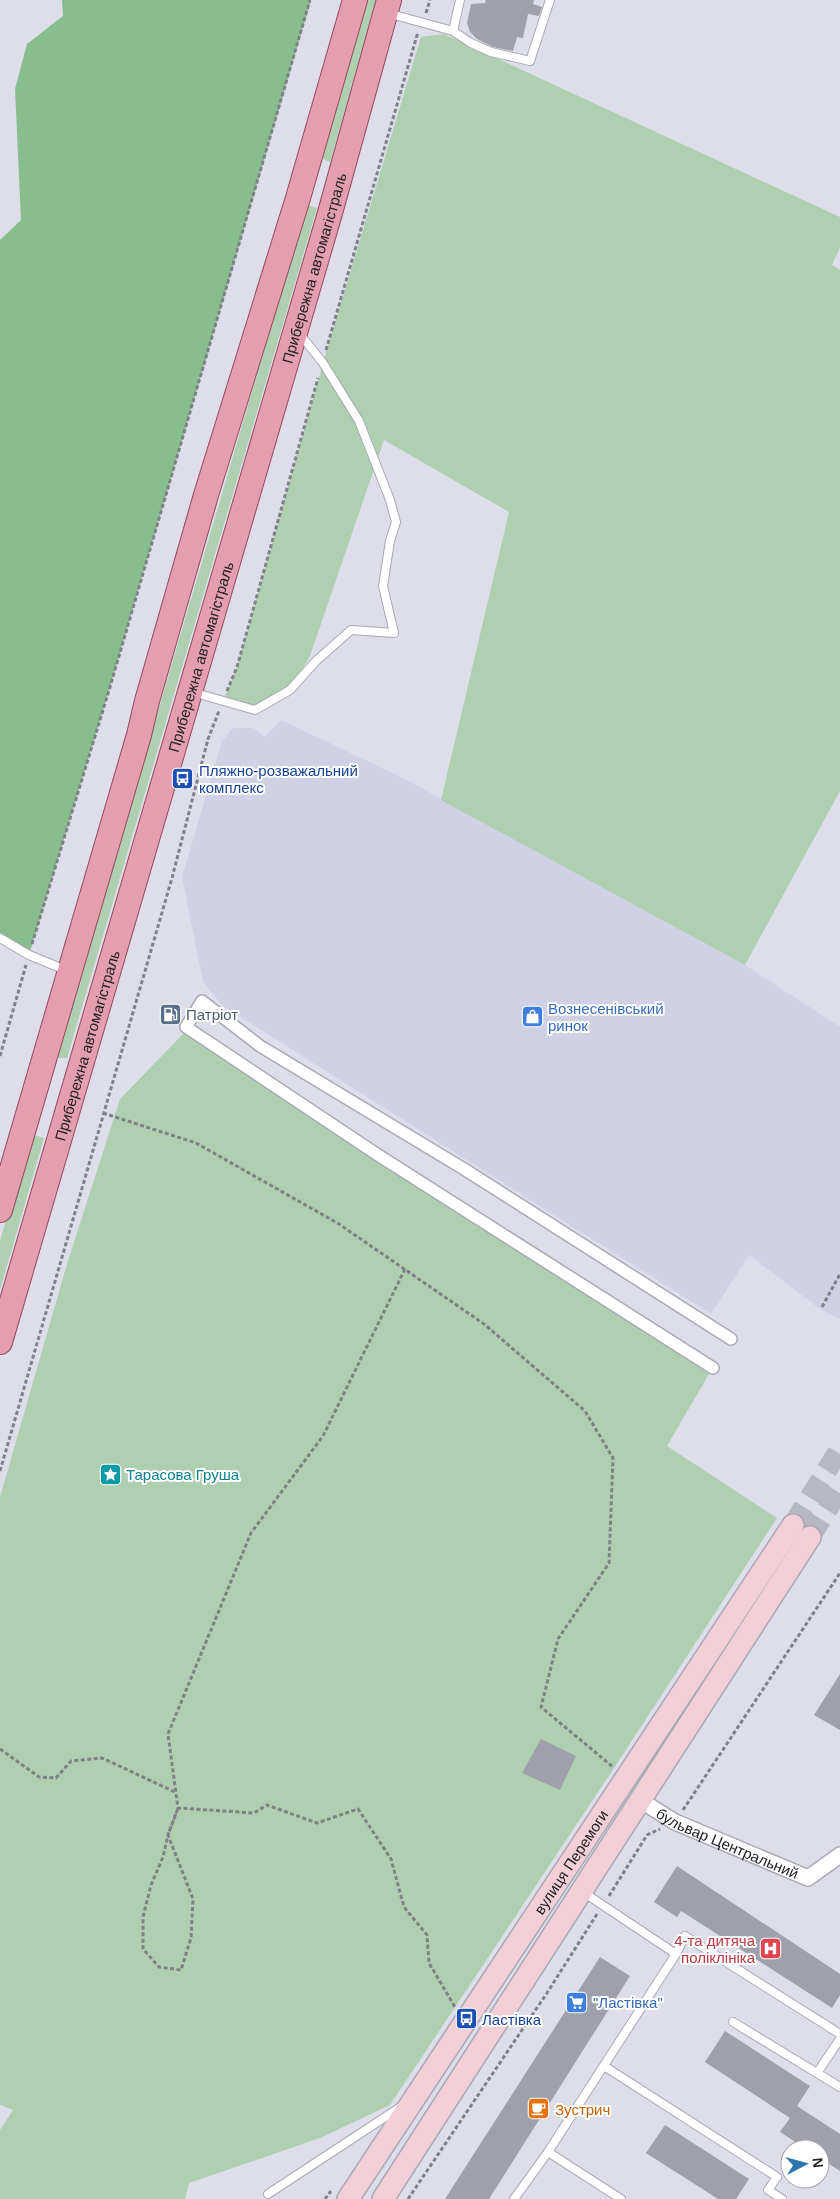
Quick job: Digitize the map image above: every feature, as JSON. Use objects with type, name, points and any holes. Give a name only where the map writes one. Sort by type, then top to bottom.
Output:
[{"type":"main road","points":[[0,1210],[139,735],[206,495],[298,198],[355,0]]},
{"type":"main road","name":"Прибережна автомагістраль","points":[[0,1342],[82,1056],[343,169],[387,6]]},
{"type":"main road","points":[[306,167],[310,182],[322,185],[343,169]]},
{"type":"main road","points":[[298,198],[306,192],[318,197],[330,213]]},
{"type":"main road","points":[[43,1066],[46,1076],[56,1082],[67,1082],[82,1056]]},
{"type":"main road","points":[[24,1128],[34,1116],[45,1119],[55,1127],[55,1151]]},
{"type":"main road","name":"вулиця Перемоги","points":[[348,2199],[600,1817],[617,1777],[793,1525]]},
{"type":"main road","name":"вулиця Перемоги","points":[[384,2199],[810,1537]]},
{"type":"main road","points":[[617,1777],[618,1802],[624,1807],[640,1800]]},
{"type":"main road","points":[[600,1817],[611,1814],[615,1816],[620,1830]]},
{"type":"street","points":[[713,1368],[378,1155],[186,1027],[202,1001],[260,1046],[464,1169],[731,1339]]},
{"type":"street","name":"бульвар Центральний","points":[[640,1800],[675,1822],[808,1878],[840,1855]]},
{"type":"lane","points":[[453,31],[460,0]]},
{"type":"lane","points":[[387,6],[422,23],[453,31],[471,43],[491,52],[530,61],[550,0]]},
{"type":"lane","points":[[190,691],[255,710],[290,690],[316,661],[351,630],[394,633],[383,586],[390,540],[396,522],[392,507],[359,421],[323,363],[296,330]]},
{"type":"lane","points":[[0,938],[29,955],[70,972]]},
{"type":"lane","points":[[581,1891],[676,1954]]},
{"type":"lane","points":[[514,2199],[548,2152],[604,2066],[676,1954],[685,1936],[840,2034]]},
{"type":"lane","points":[[734,2022],[840,2087]]},
{"type":"lane","points":[[817,2073],[840,2038]]},
{"type":"lane","points":[[604,2066],[777,2176],[768,2190],[782,2199]]},
{"type":"lane","points":[[268,2194],[375,2126],[415,2097]]},
{"type":"lane","points":[[548,2152],[621,2199]]},
{"type":"path","points":[[0,1056],[110,687],[310,0]]},
{"type":"path","points":[[0,1472],[172,878],[208,739],[237,667],[415,37],[430,0]]},
{"type":"path","points":[[103,1114],[196,1143],[339,1224],[484,1324],[585,1411],[613,1458],[609,1564],[558,1639],[541,1707],[617,1777]]},
{"type":"path","points":[[168,1835],[194,1899],[191,1938],[181,1970],[159,1967],[143,1949],[143,1917],[151,1885],[164,1857],[168,1835],[178,1808],[168,1734],[251,1533],[323,1436],[405,1269]]},
{"type":"path","points":[[822,1307],[840,1274]]},
{"type":"path","points":[[675,1822],[840,1573]]},
{"type":"path","points":[[0,1749],[39,1777],[56,1778],[71,1761],[102,1758],[176,1792]]},
{"type":"path","points":[[178,1808],[254,1813],[266,1805],[317,1823],[358,1809],[391,1859],[404,1907],[427,1935],[429,1963],[455,2008]]},
{"type":"path","points":[[408,2199],[547,1993]]},
{"type":"shaded area","name":"Вознесенівський ринок","points":[[281,720],[403,778],[745,965],[840,1027],[840,1319],[820,1309],[749,1255],[711,1314],[223,1006],[203,982],[182,877],[222,741],[233,728],[253,728],[265,737]]},
{"type":"green space","points":[[62,0],[311,0],[110,687],[29,955],[0,938],[0,240],[21,220],[15,89],[27,44],[63,16]]},
{"type":"green space","points":[[362,0],[376,0],[330,162],[319,157]]},
{"type":"green space","points":[[444,34],[840,217],[840,247],[832,265],[840,270],[840,791],[745,965],[441,800],[509,512],[384,440],[310,656],[290,690],[255,710],[224,699],[237,667],[323,363],[421,37]]},
{"type":"green space","points":[[307,205],[317,208],[67,1058],[56,1058]]},
{"type":"green space","points":[[184,1033],[709,1374],[667,1446],[777,1518],[614,1768],[390,2105],[320,2138],[189,2183],[185,2199],[0,2199],[0,2130],[13,2110],[0,2105],[0,1497],[67,1264],[120,1099]]},
{"type":"green space","points":[[30,1134],[44,1138],[0,1290],[0,1241]]},
{"type":"building","points":[[486,0],[534,0],[533,4],[542,7],[539,16],[528,14],[523,38],[517,37],[513,51],[493,47],[477,39],[470,32],[467,23],[471,4],[485,3]]},
{"type":"building","points":[[840,1674],[840,1730],[814,1715]]},
{"type":"building","points":[[541,1739],[576,1756],[560,1790],[522,1773]]},
{"type":"building","points":[[677,1866],[840,1974],[840,1995],[832,2008],[681,1911],[677,1917],[654,1902]]},
{"type":"building","points":[[600,1957],[630,1976],[489,2199],[445,2199]]},
{"type":"building","points":[[725,2031],[810,2086],[797,2106],[840,2134],[840,2171],[830,2164],[830,2139],[791,2139],[780,2132],[790,2118],[705,2062]]},
{"type":"building","points":[[665,2125],[749,2179],[736,2199],[718,2199],[646,2153]]},
{"type":"tunnel","points":[[793,1525],[840,1449]]},
{"type":"tunnel","points":[[810,1537],[840,1489]]},
{"type":"place","name":"Пляжно-розважальний комплекс","points":[[183,779]]},
{"type":"place","name":"Патріот","points":[[170,1014]]},
{"type":"place","name":"Вознесенівський ринок","points":[[532,1017]]},
{"type":"place","name":"Тарасова Груша","points":[[110,1474]]},
{"type":"place","name":"4-та дитяча поліклініка","points":[[771,1949]]},
{"type":"place","name":"\"Ластівка\"","points":[[577,2002]]},
{"type":"place","name":"Ластівка","points":[[466,2019]]},
{"type":"place","name":"Зустрич","points":[[539,2109]]}]
